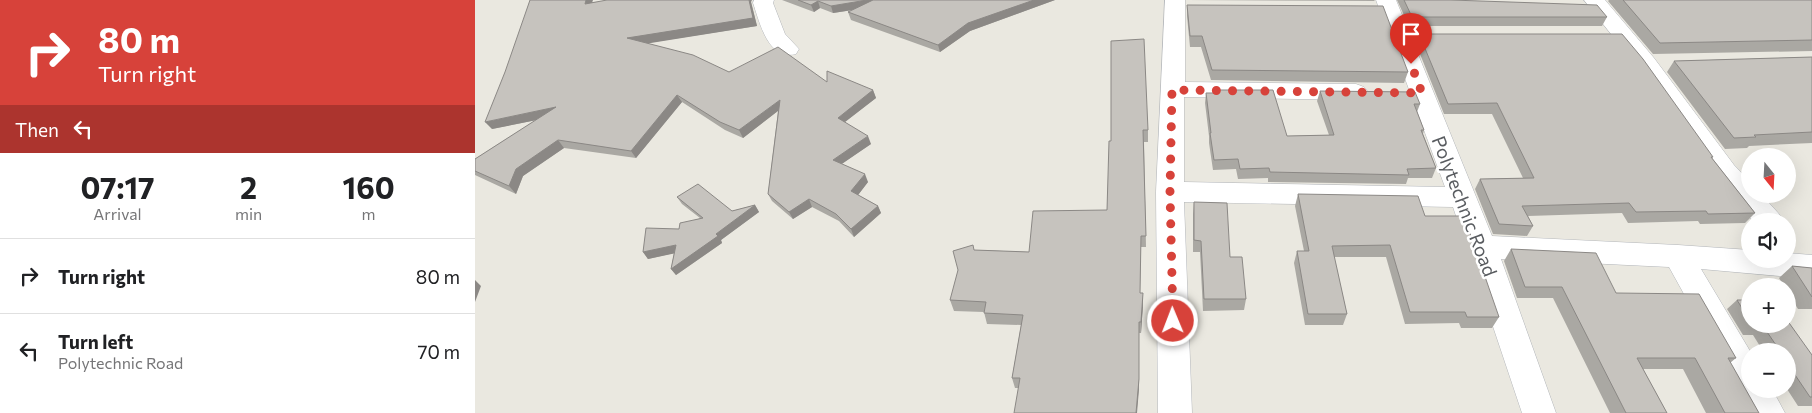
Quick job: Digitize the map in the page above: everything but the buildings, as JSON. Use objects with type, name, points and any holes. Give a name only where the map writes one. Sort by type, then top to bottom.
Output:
[{"type":"street","points":[[764,0],[763,3],[769,25],[775,36],[788,49]]},
{"type":"street","points":[[1588,4],[1623,35],[1646,63],[1725,172],[1762,213]]},
{"type":"street","points":[[1175,413],[1170,192],[1172,90],[1181,5]]},
{"type":"street","name":"Polytechnic Road","points":[[1382,6],[1412,35],[1413,93],[1463,197],[1539,413]]},
{"type":"street","points":[[1594,34],[1623,35]]},
{"type":"street","points":[[1646,63],[1675,62]]},
{"type":"street","points":[[1172,90],[1374,92]]},
{"type":"street","points":[[1170,192],[1463,197]]},
{"type":"street","points":[[1482,247],[1584,250],[1810,267]]},
{"type":"street","points":[[1796,252],[1810,267]]},
{"type":"street","points":[[1678,256],[1741,366]]},
{"type":"street","points":[[1759,398],[1768,413]]},
{"type":"route","points":[[1173,321],[1170,192],[1172,90],[1422,93],[1411,64]]}]
